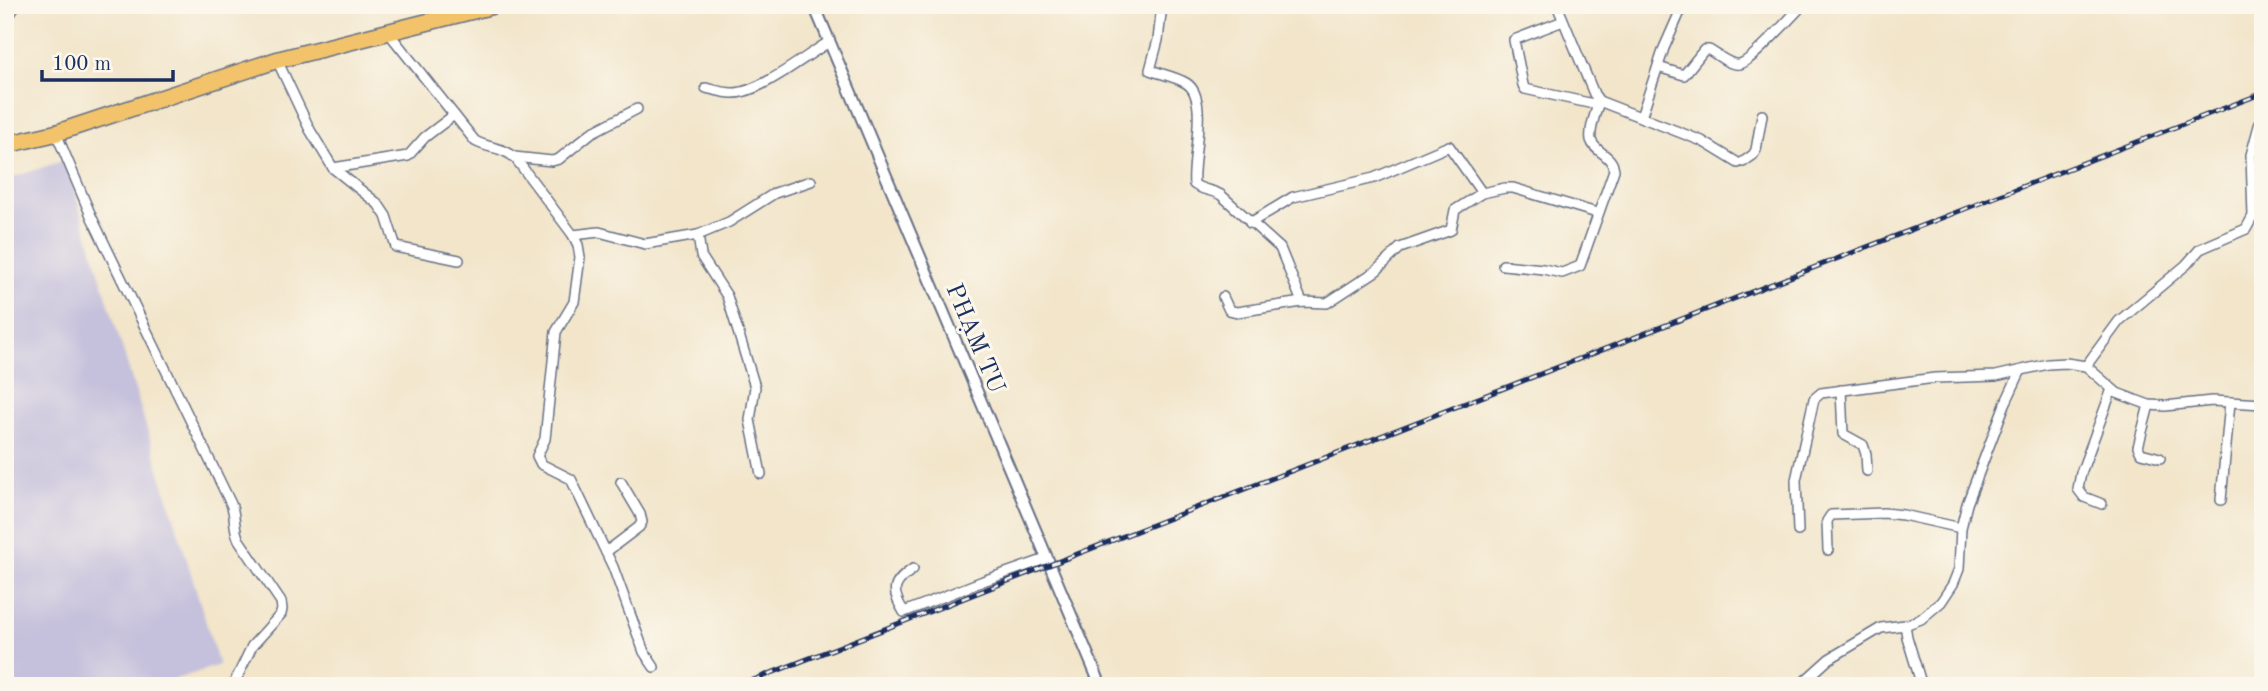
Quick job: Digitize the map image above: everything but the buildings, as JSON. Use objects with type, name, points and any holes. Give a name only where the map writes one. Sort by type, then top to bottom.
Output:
[{"type":"highway","points":[[5,145],[56,133],[277,60],[495,5]]},
{"type":"street","points":[[5,21],[16,5]]},
{"type":"street","name":"PHẠM TU","points":[[814,5],[1101,686]]},
{"type":"street","points":[[1162,5],[1158,40],[1150,70],[1185,82],[1192,88],[1196,98],[1198,112],[1194,184],[1221,195],[1280,248],[1303,302]]},
{"type":"street","points":[[1503,265],[1562,273],[1580,266],[1597,213],[1615,170],[1610,158],[1592,142],[1599,103],[1557,5]]},
{"type":"street","points":[[1641,117],[1683,5]]},
{"type":"street","points":[[1658,67],[1684,75],[1704,50],[1709,50],[1733,64],[1743,64],[1800,5]]},
{"type":"street","points":[[1563,21],[1514,40],[1525,89],[1599,103],[1641,117],[1702,141],[1740,162],[1753,155],[1756,150],[1762,115]]},
{"type":"street","points":[[388,32],[475,141],[503,149],[514,157],[578,245],[580,257],[574,302],[556,332],[545,439],[537,456],[541,464],[570,479],[617,576],[644,652],[654,667]]},
{"type":"street","points":[[706,88],[732,93],[750,88],[775,77],[829,42]]},
{"type":"street","points":[[277,60],[310,130],[334,168],[378,204],[386,216],[396,247],[459,260]]},
{"type":"street","points":[[514,157],[552,161],[559,159],[592,133],[638,109]]},
{"type":"street","points":[[2086,366],[2119,321],[2186,265],[2200,249],[2246,229],[2253,216],[2251,155],[2263,111]]},
{"type":"street","points":[[334,168],[408,156],[425,137],[454,115]]},
{"type":"street","points":[[56,133],[92,218],[231,504],[235,513],[236,535],[281,602],[281,614],[252,646],[233,686]]},
{"type":"street","points":[[1250,223],[1293,197],[1374,178],[1449,146],[1482,193]]},
{"type":"street","points":[[573,235],[599,232],[645,244],[698,235],[729,222],[775,193],[811,181]]},
{"type":"street","points":[[1223,297],[1229,310],[1237,312],[1334,300],[1381,268],[1400,248],[1448,232],[1454,226],[1455,210],[1482,193],[1513,188],[1597,213]]},
{"type":"street","points":[[698,235],[701,256],[727,296],[755,387],[750,419],[761,474]]},
{"type":"street","points":[[1798,531],[1796,480],[1814,399],[1822,393],[1905,381],[1996,376],[2048,364],[2066,363],[2086,366],[2112,389],[2149,405],[2212,401],[2263,404]]},
{"type":"street","points":[[1799,686],[1829,659],[1881,628],[1905,625],[1922,619],[1941,602],[1959,569],[1961,528],[1967,504],[2020,372]]},
{"type":"street","points":[[2102,504],[2084,497],[2078,489],[2081,473],[2112,389]]},
{"type":"street","points":[[1841,390],[1843,434],[1863,444],[1867,471]]},
{"type":"street","points":[[2221,500],[2230,402]]},
{"type":"street","points":[[2149,405],[2137,447],[2141,453],[2160,458]]},
{"type":"street","points":[[606,552],[642,522],[621,482]]},
{"type":"street","points":[[1828,550],[1826,521],[1831,515],[1884,513],[1961,528]]},
{"type":"street","points":[[913,569],[899,579],[895,586],[904,611],[1046,559]]},
{"type":"street","points":[[1905,625],[1922,686]]},
{"type":"shaded area","points":[[65,160],[219,665],[155,686],[5,686],[5,180]]},
{"type":"railway","points":[[738,686],[2263,93]]}]
